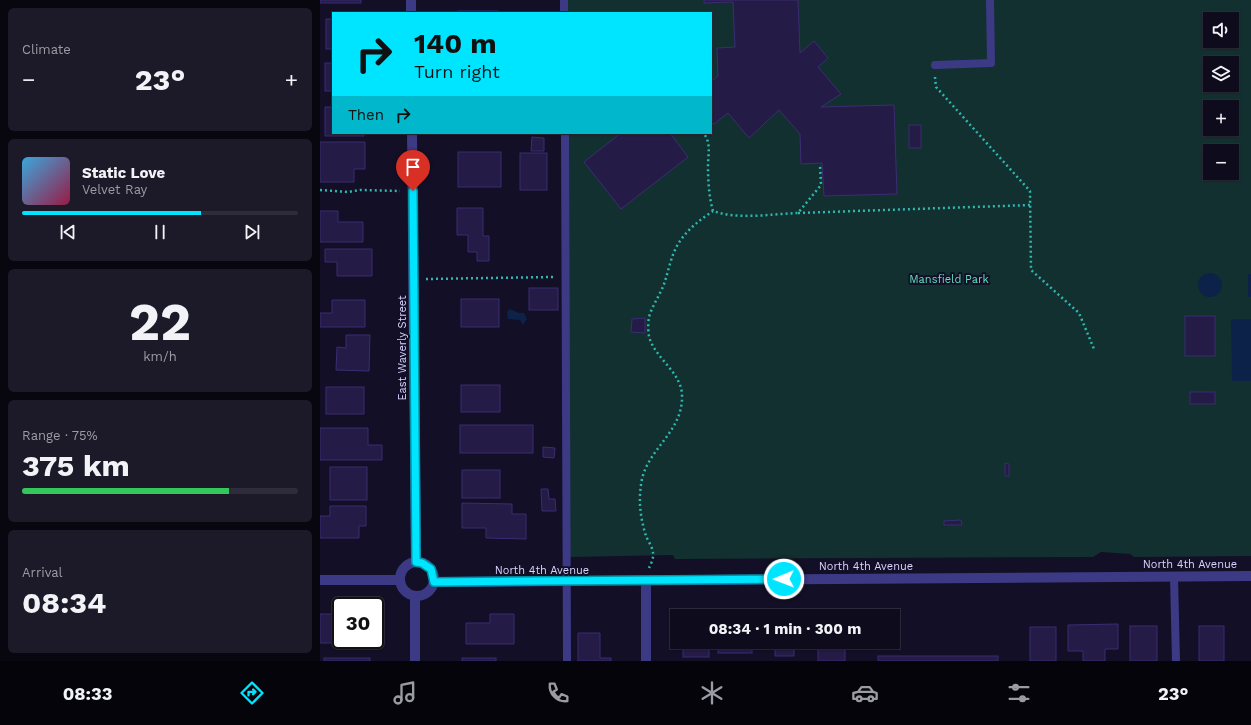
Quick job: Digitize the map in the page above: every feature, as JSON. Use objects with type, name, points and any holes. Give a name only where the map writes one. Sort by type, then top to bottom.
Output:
[{"type":"street","points":[[411,0],[411,12]]},
{"type":"street","name":"East Waverly Street","points":[[412,134],[416,562]]},
{"type":"street","points":[[416,562],[422,563],[431,569],[434,582],[430,591],[426,594],[415,597],[404,592],[399,580],[405,566],[416,562]]},
{"type":"street","name":"North 4th Avenue","points":[[434,582],[1251,576]]},
{"type":"street","points":[[320,580],[399,580]]},
{"type":"street","points":[[646,581],[646,661]]},
{"type":"street","points":[[415,597],[416,661]]},
{"type":"lane","points":[[564,0],[564,12]]},
{"type":"lane","points":[[935,64],[991,63],[990,0]]},
{"type":"lane","points":[[564,134],[567,661]]},
{"type":"lane","points":[[1174,576],[1176,661]]},
{"type":"path","points":[[935,64],[936,87],[1030,191],[1031,270],[1079,313],[1094,349]]},
{"type":"path","points":[[705,135],[709,142],[708,166],[710,201],[713,211]]},
{"type":"path","points":[[798,213],[821,185],[820,165]]},
{"type":"path","points":[[320,190],[348,192],[360,190],[413,191]]},
{"type":"path","points":[[646,581],[653,553],[646,537],[640,514],[639,505],[642,479],[656,450],[673,428],[681,408],[682,395],[679,383],[653,346],[649,335],[650,316],[664,285],[674,252],[679,242],[695,224],[713,211],[732,215],[1031,205]]},
{"type":"path","points":[[414,280],[565,277]]},
{"type":"green space","name":"Mansfield Park","points":[[567,0],[1251,0],[1251,556],[1134,557],[1130,554],[1101,552],[1093,557],[675,559],[673,555],[570,557],[568,134],[712,134],[712,12],[567,12]]},
{"type":"water","points":[[1210,273],[1215,274],[1221,280],[1221,290],[1215,296],[1210,297],[1205,296],[1199,290],[1198,285],[1199,280],[1205,274]]},
{"type":"water","points":[[1248,274],[1251,274],[1251,297],[1248,297]]},
{"type":"water","points":[[510,309],[519,313],[524,313],[527,319],[523,325],[520,320],[508,319],[507,312]]},
{"type":"water","points":[[1231,319],[1251,319],[1251,381],[1232,381]]},
{"type":"building","points":[[320,0],[361,0],[361,3],[320,3]]},
{"type":"building","points":[[704,0],[798,0],[800,53],[814,41],[828,58],[818,67],[841,94],[821,107],[894,105],[897,194],[824,196],[822,163],[801,164],[800,134],[779,110],[749,138],[728,113],[714,124],[712,122],[712,81],[718,76],[717,48],[735,47],[733,2],[704,3]]},
{"type":"building","points":[[458,11],[498,11],[498,12]]},
{"type":"building","points":[[326,19],[332,19],[332,49],[326,49]]},
{"type":"building","points":[[325,63],[332,63],[332,91],[325,91]]},
{"type":"building","points":[[325,107],[332,107],[332,134],[364,134],[364,136],[325,136]]},
{"type":"building","points":[[909,125],[921,125],[921,148],[909,148]]},
{"type":"building","points":[[620,134],[671,134],[688,157],[621,209],[584,162]]},
{"type":"building","points":[[532,137],[544,138],[544,151],[531,151]]},
{"type":"building","points":[[320,142],[365,142],[365,169],[354,169],[354,182],[320,182]]},
{"type":"building","points":[[458,152],[501,152],[501,187],[458,187]]},
{"type":"building","points":[[520,153],[547,153],[547,190],[520,190]]},
{"type":"building","points":[[457,208],[483,208],[483,236],[489,236],[489,261],[477,261],[477,252],[468,252],[468,235],[457,235]]},
{"type":"building","points":[[320,211],[338,211],[338,222],[363,222],[363,242],[320,242]]},
{"type":"building","points":[[325,249],[372,249],[372,276],[337,276],[337,262],[325,262]]},
{"type":"building","points":[[529,288],[558,288],[558,310],[529,310]]},
{"type":"building","points":[[461,299],[499,299],[499,327],[461,327]]},
{"type":"building","points":[[332,300],[365,300],[365,327],[320,327],[320,313],[332,313]]},
{"type":"building","points":[[1185,316],[1215,316],[1215,356],[1185,356]]},
{"type":"building","points":[[645,318],[645,333],[631,332],[632,319]]},
{"type":"building","points":[[346,335],[370,335],[369,371],[336,370],[337,347],[346,348]]},
{"type":"building","points":[[461,385],[500,385],[500,412],[461,412]]},
{"type":"building","points":[[326,387],[364,387],[364,414],[326,414]]},
{"type":"building","points":[[1190,392],[1215,392],[1215,404],[1190,404]]},
{"type":"building","points":[[460,425],[533,425],[533,453],[460,453]]},
{"type":"building","points":[[320,428],[368,428],[368,445],[382,445],[382,460],[320,460]]},
{"type":"building","points":[[543,447],[555,448],[554,458],[543,457]]},
{"type":"building","points":[[1005,463],[1009,464],[1009,476],[1005,476]]},
{"type":"building","points":[[330,467],[367,467],[367,500],[330,500]]},
{"type":"building","points":[[462,470],[500,470],[500,498],[462,498]]},
{"type":"building","points":[[541,489],[548,489],[549,499],[555,499],[556,511],[542,511]]},
{"type":"building","points":[[462,503],[512,504],[512,514],[526,514],[526,539],[486,538],[486,528],[462,528]]},
{"type":"building","points":[[330,506],[366,506],[366,526],[359,526],[359,538],[320,538],[320,516],[330,516]]},
{"type":"building","points":[[961,520],[962,525],[944,525],[944,521]]},
{"type":"building","points":[[320,614],[332,614],[332,643],[320,643]]},
{"type":"building","points":[[490,614],[514,614],[514,644],[466,644],[466,623],[490,623]]},
{"type":"building","points":[[1118,624],[1118,649],[1105,649],[1105,661],[1083,661],[1083,651],[1068,651],[1068,625]]},
{"type":"building","points":[[1130,626],[1157,626],[1157,661],[1130,661]]},
{"type":"building","points":[[1199,626],[1224,626],[1224,661],[1199,661]]},
{"type":"building","points":[[1030,627],[1056,627],[1056,661],[1030,661]]},
{"type":"building","points":[[578,633],[600,633],[600,658],[611,658],[611,661],[578,661]]},
{"type":"building","points":[[683,649],[709,649],[709,657],[683,657]]},
{"type":"building","points":[[718,649],[752,649],[752,653],[718,653]]},
{"type":"building","points":[[775,649],[794,649],[794,656],[775,656]]},
{"type":"building","points":[[818,649],[845,649],[845,661],[818,661]]},
{"type":"building","points":[[878,656],[998,656],[998,661],[878,661]]},
{"type":"building","points":[[324,658],[370,658],[370,661],[324,661]]},
{"type":"building","points":[[462,658],[496,658],[496,661],[462,661]]},
{"type":"route","points":[[413,191],[416,562],[427,565],[431,569],[434,582],[784,579]]}]
